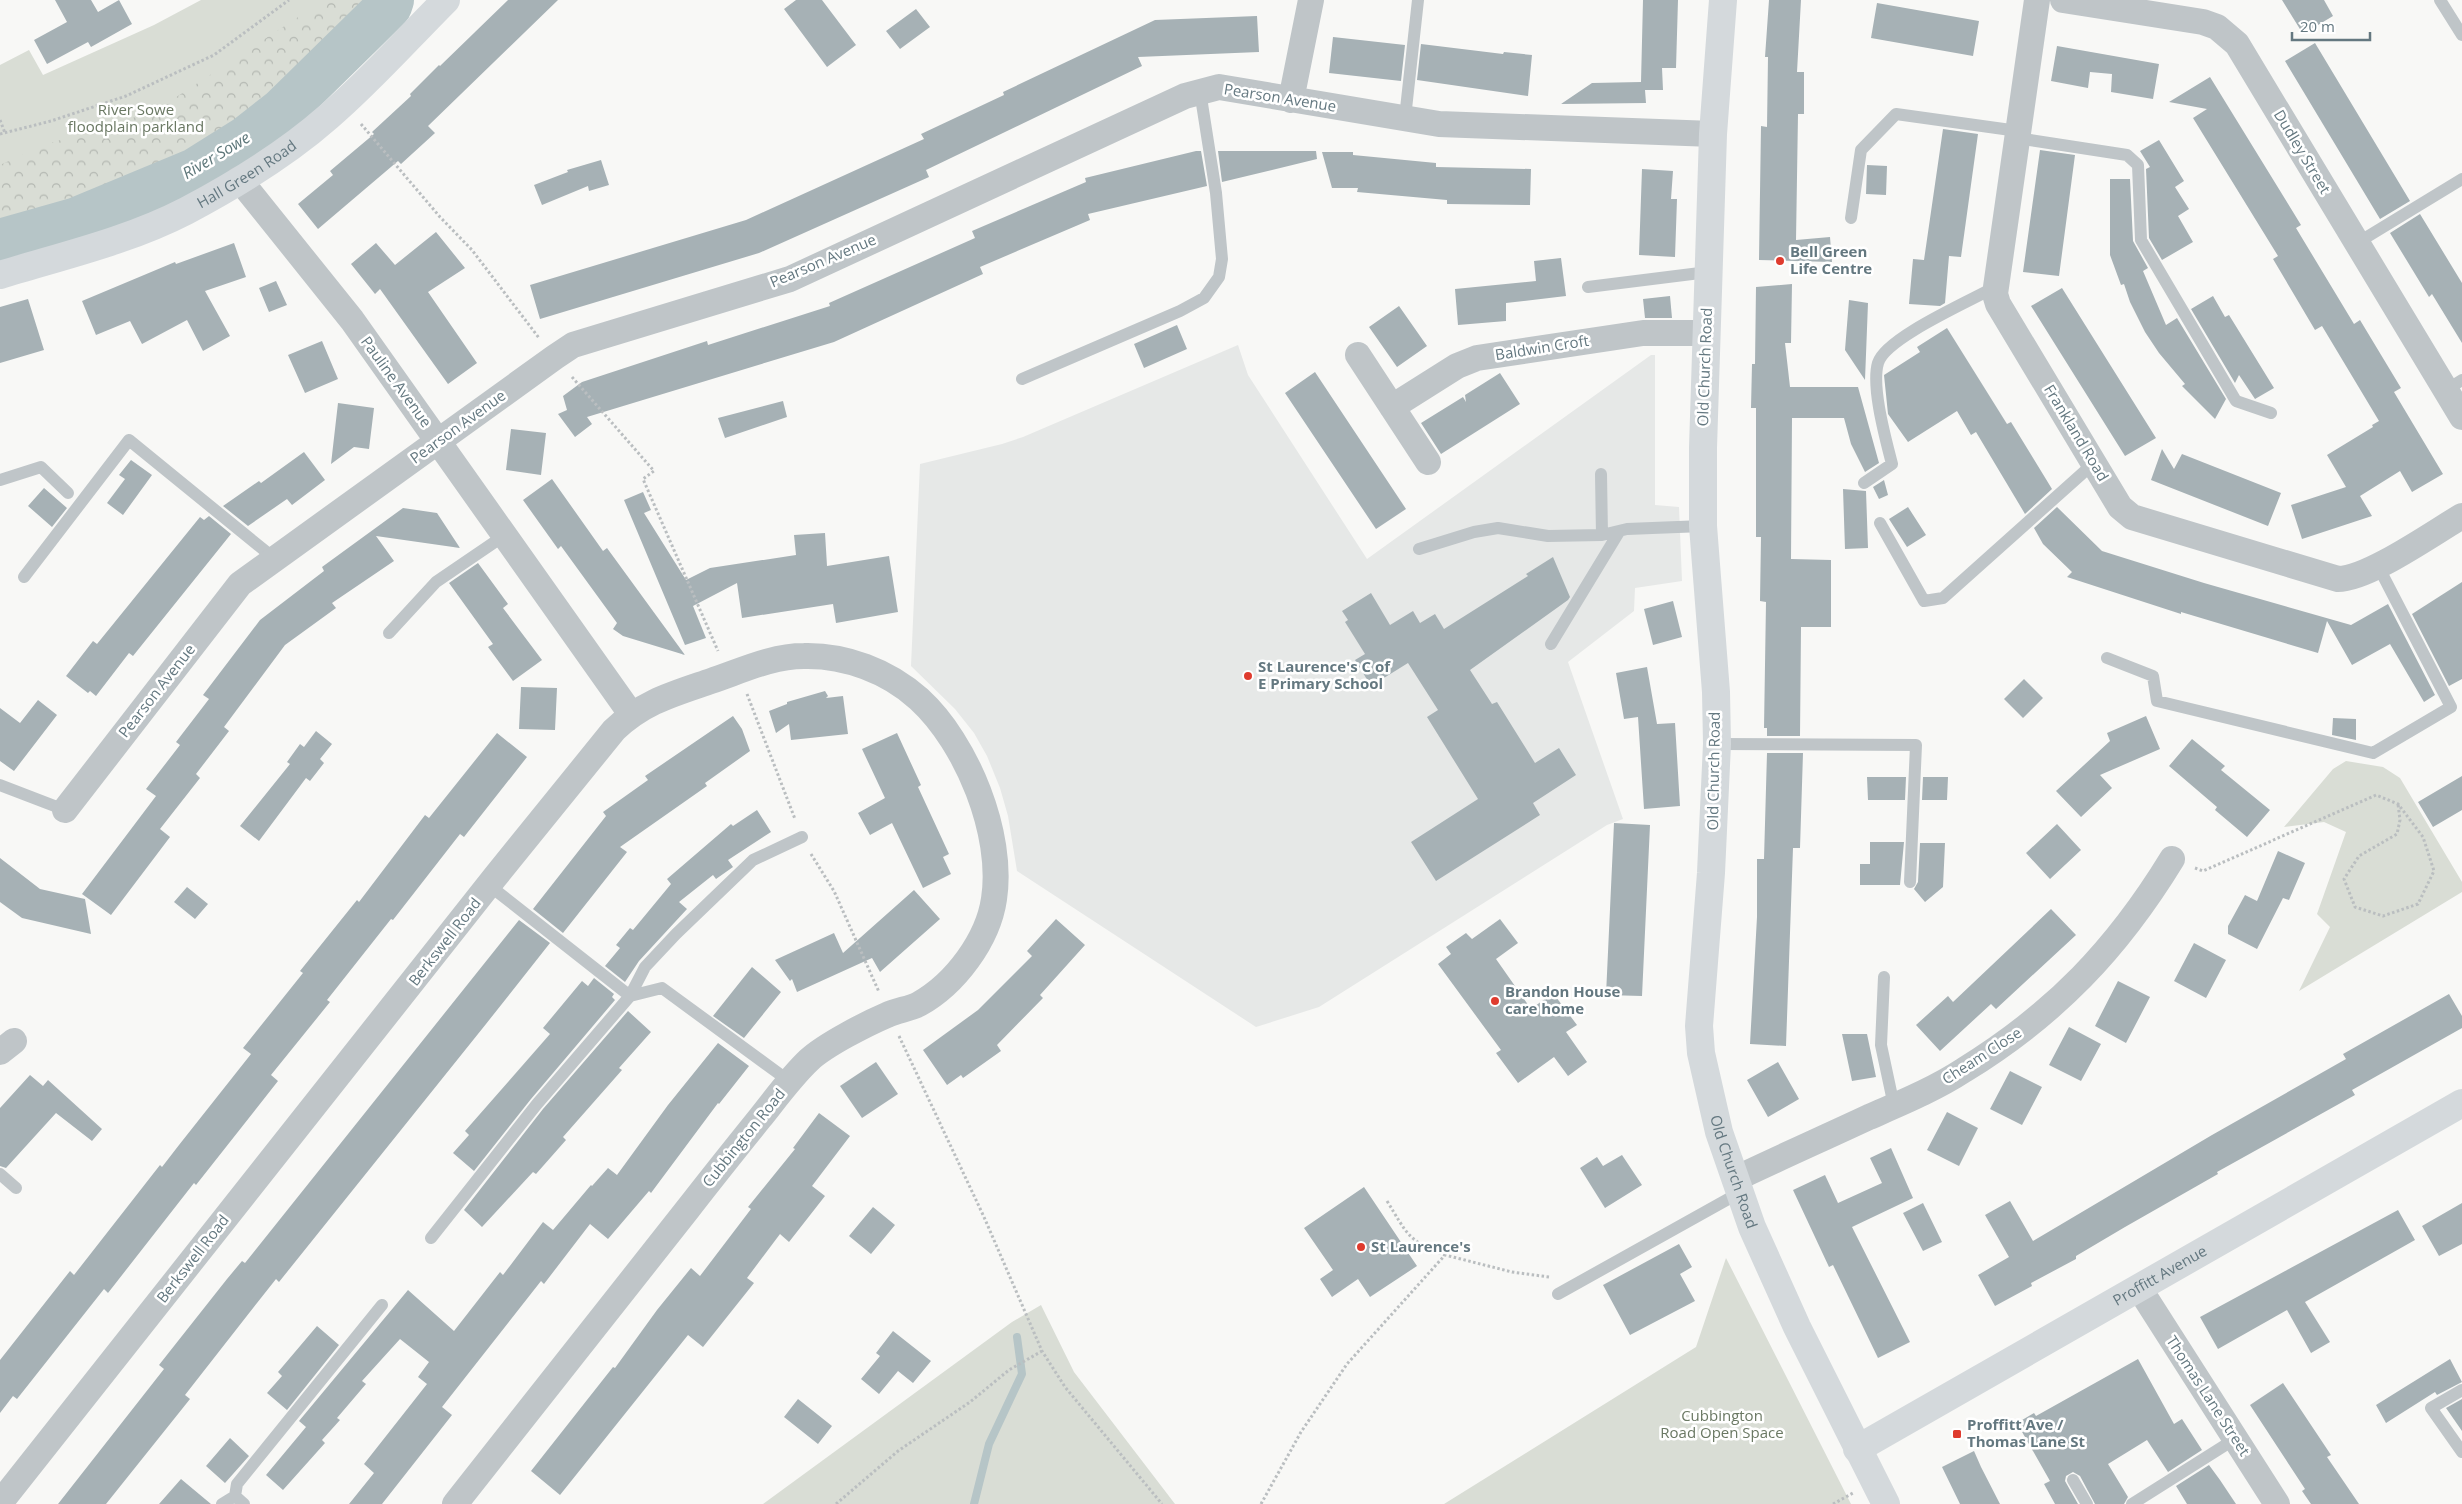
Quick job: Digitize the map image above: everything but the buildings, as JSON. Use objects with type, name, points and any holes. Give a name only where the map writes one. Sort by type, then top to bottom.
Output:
[{"type":"main road","name":"Hall Green Road","points":[[0,275],[134,233],[185,211],[239,179],[286,149],[328,118],[446,0]]},
{"type":"main road","name":"Old Church Road","points":[[1723,0],[1713,134],[1703,448],[1703,526],[1716,692],[1717,744],[1711,873],[1698,1026],[1707,1087],[1737,1186],[1769,1268],[1857,1449],[1886,1504]]},
{"type":"main road","name":"Proffitt Avenue","points":[[1857,1449],[2462,1103]]},
{"type":"street","points":[[1290,100],[1311,0]]},
{"type":"street","name":"Frankland Road","points":[[2037,0],[1995,287],[1998,304],[2120,507],[2132,517],[2338,579],[2356,577],[2378,566],[2462,516]]},
{"type":"street","name":"Dudley Street","points":[[2063,0],[2203,22],[2228,34],[2237,44],[2357,243],[2454,385],[2462,417]]},
{"type":"street","name":"Pearson Avenue","points":[[65,810],[240,584],[573,345],[790,279],[1200,91],[1219,87],[1439,124],[1713,134]]},
{"type":"street","name":"Pauline Avenue","points":[[239,179],[352,320],[631,714]]},
{"type":"street","name":"Baldwin Croft","points":[[1392,407],[1457,366],[1477,358],[1643,333],[1706,333]]},
{"type":"street","points":[[1358,355],[1428,462]]},
{"type":"street","name":"Berkswell Road","points":[[0,1503],[614,730],[631,714],[653,701],[775,659],[804,656],[863,664],[893,680],[919,699],[944,728],[962,757],[978,794]]},
{"type":"street","name":"Cubbington Road","points":[[455,1504],[789,1081],[811,1057],[836,1041],[888,1014],[919,1004],[948,983],[970,955],[985,930],[993,905],[997,878],[994,841],[978,794]]},
{"type":"street","name":"Cheam Close","points":[[1737,1186],[1971,1066],[2020,1033],[2072,987],[2112,946],[2146,901],[2172,858]]},
{"type":"street","name":"Thomas Lane Street","points":[[2138,1288],[2277,1504]]},
{"type":"lane","points":[[1405,118],[1418,0]]},
{"type":"lane","points":[[2440,0],[2462,35]]},
{"type":"lane","points":[[1022,380],[1180,312],[1204,298],[1219,277],[1222,259],[1216,193],[1200,91]]},
{"type":"lane","points":[[1851,218],[1861,150],[1896,114],[2017,134],[2127,156],[2138,165],[2141,240],[2236,401],[2271,413]]},
{"type":"lane","points":[[2357,243],[2462,179]]},
{"type":"lane","points":[[1588,287],[1708,272]]},
{"type":"lane","points":[[1864,483],[1892,464],[1876,381],[1878,362],[1886,348],[1904,336],[1995,287]]},
{"type":"lane","points":[[24,577],[129,440],[275,559]]},
{"type":"lane","points":[[1880,523],[1924,601],[1943,598],[2094,463]]},
{"type":"lane","points":[[0,480],[41,467],[68,493]]},
{"type":"lane","points":[[1601,474],[1602,535]]},
{"type":"lane","points":[[1418,549],[1474,532],[1498,528],[1548,536],[1602,535],[1627,529],[1703,526]]},
{"type":"lane","points":[[1551,644],[1619,532]]},
{"type":"lane","points":[[389,633],[436,582],[505,534]]},
{"type":"lane","points":[[2107,658],[2153,676],[2157,701],[2373,753],[2451,707],[2378,566]]},
{"type":"lane","points":[[1717,744],[1916,745],[1910,882]]},
{"type":"lane","points":[[0,785],[65,810]]},
{"type":"lane","points":[[431,1238],[537,1104],[630,996],[646,967],[676,934],[753,860],[802,837]]},
{"type":"lane","points":[[490,886],[630,996]]},
{"type":"lane","points":[[1884,977],[1881,1044],[1894,1106]]},
{"type":"lane","points":[[630,996],[662,988],[789,1081]]},
{"type":"lane","points":[[0,1174],[16,1188]]},
{"type":"lane","points":[[1558,1294],[1585,1280],[1737,1186]]},
{"type":"lane","points":[[222,1504],[239,1500],[236,1484],[382,1305]]},
{"type":"lane","points":[[2462,1390],[2431,1408],[2462,1452]]},
{"type":"lane","points":[[2132,1504],[2236,1439]]},
{"type":"lane","points":[[2073,1480],[2087,1504]]},
{"type":"path","points":[[0,134],[51,121],[126,96],[214,54],[289,0]]},
{"type":"path","points":[[343,103],[440,217],[472,250],[529,327],[654,471],[643,480],[720,656],[740,672],[802,837],[834,892],[888,1014],[984,1217],[1042,1351],[1065,1387],[1162,1504]]},
{"type":"path","points":[[0,120],[5,133]]},
{"type":"path","points":[[2172,858],[2203,871],[2376,795],[2398,804],[2423,837],[2434,871],[2418,904],[2383,916],[2355,907],[2344,879],[2359,856],[2397,834],[2400,820],[2398,804]]},
{"type":"path","points":[[1387,1201],[1408,1236],[1424,1247],[1444,1255],[1530,1275],[1585,1280]]},
{"type":"path","points":[[1261,1504],[1301,1432],[1347,1364],[1444,1255]]},
{"type":"path","points":[[836,1504],[898,1451],[970,1402],[1009,1370],[1042,1351]]},
{"type":"shaded area","name":"St Laurence's C of E Primary School","points":[[1238,345],[1248,375],[1367,559],[1651,355],[1655,355],[1655,505],[1679,507],[1682,581],[1635,588],[1634,611],[1568,662],[1623,819],[1607,825],[1319,1007],[1256,1027],[1017,871],[1008,816],[1000,788],[987,756],[974,733],[955,709],[911,666],[920,464],[1023,437]]},
{"type":"green space","name":"River Sowe floodplain parkland","points":[[201,0],[397,0],[393,10],[278,119],[219,165],[108,215],[0,248],[0,65],[29,50],[43,75],[154,25]]},
{"type":"green space","points":[[320,0],[385,0],[389,6],[283,110],[195,171],[77,220],[0,242],[0,165],[41,146],[155,111],[315,6]]},
{"type":"green space","points":[[2346,761],[2383,767],[2400,778],[2462,882],[2462,892],[2299,991],[2330,927],[2317,914],[2346,832],[2324,822],[2284,827],[2333,769]]},
{"type":"green space","name":"Cubbington Road Open Space","points":[[1726,1258],[1851,1504],[1444,1504],[1696,1347]]},
{"type":"green space","points":[[1041,1305],[1074,1372],[1175,1504],[763,1504],[1012,1322]]},
{"type":"waterway","name":"River Sowe","points":[[0,242],[77,220],[195,171],[246,139],[283,110],[389,6],[391,0]]},
{"type":"waterway","points":[[974,1504],[989,1444],[1022,1374],[1017,1337]]},
{"type":"place","name":"Bell Green Life Centre","points":[[1780,261]]},
{"type":"place","name":"St Laurence's C of E Primary School","points":[[1248,676]]},
{"type":"place","name":"Brandon House care home","points":[[1495,1001]]},
{"type":"place","name":"St Laurence's","points":[[1361,1247]]},
{"type":"place","name":"Proffitt Ave / Thomas Lane St","points":[[1957,1434]]}]
